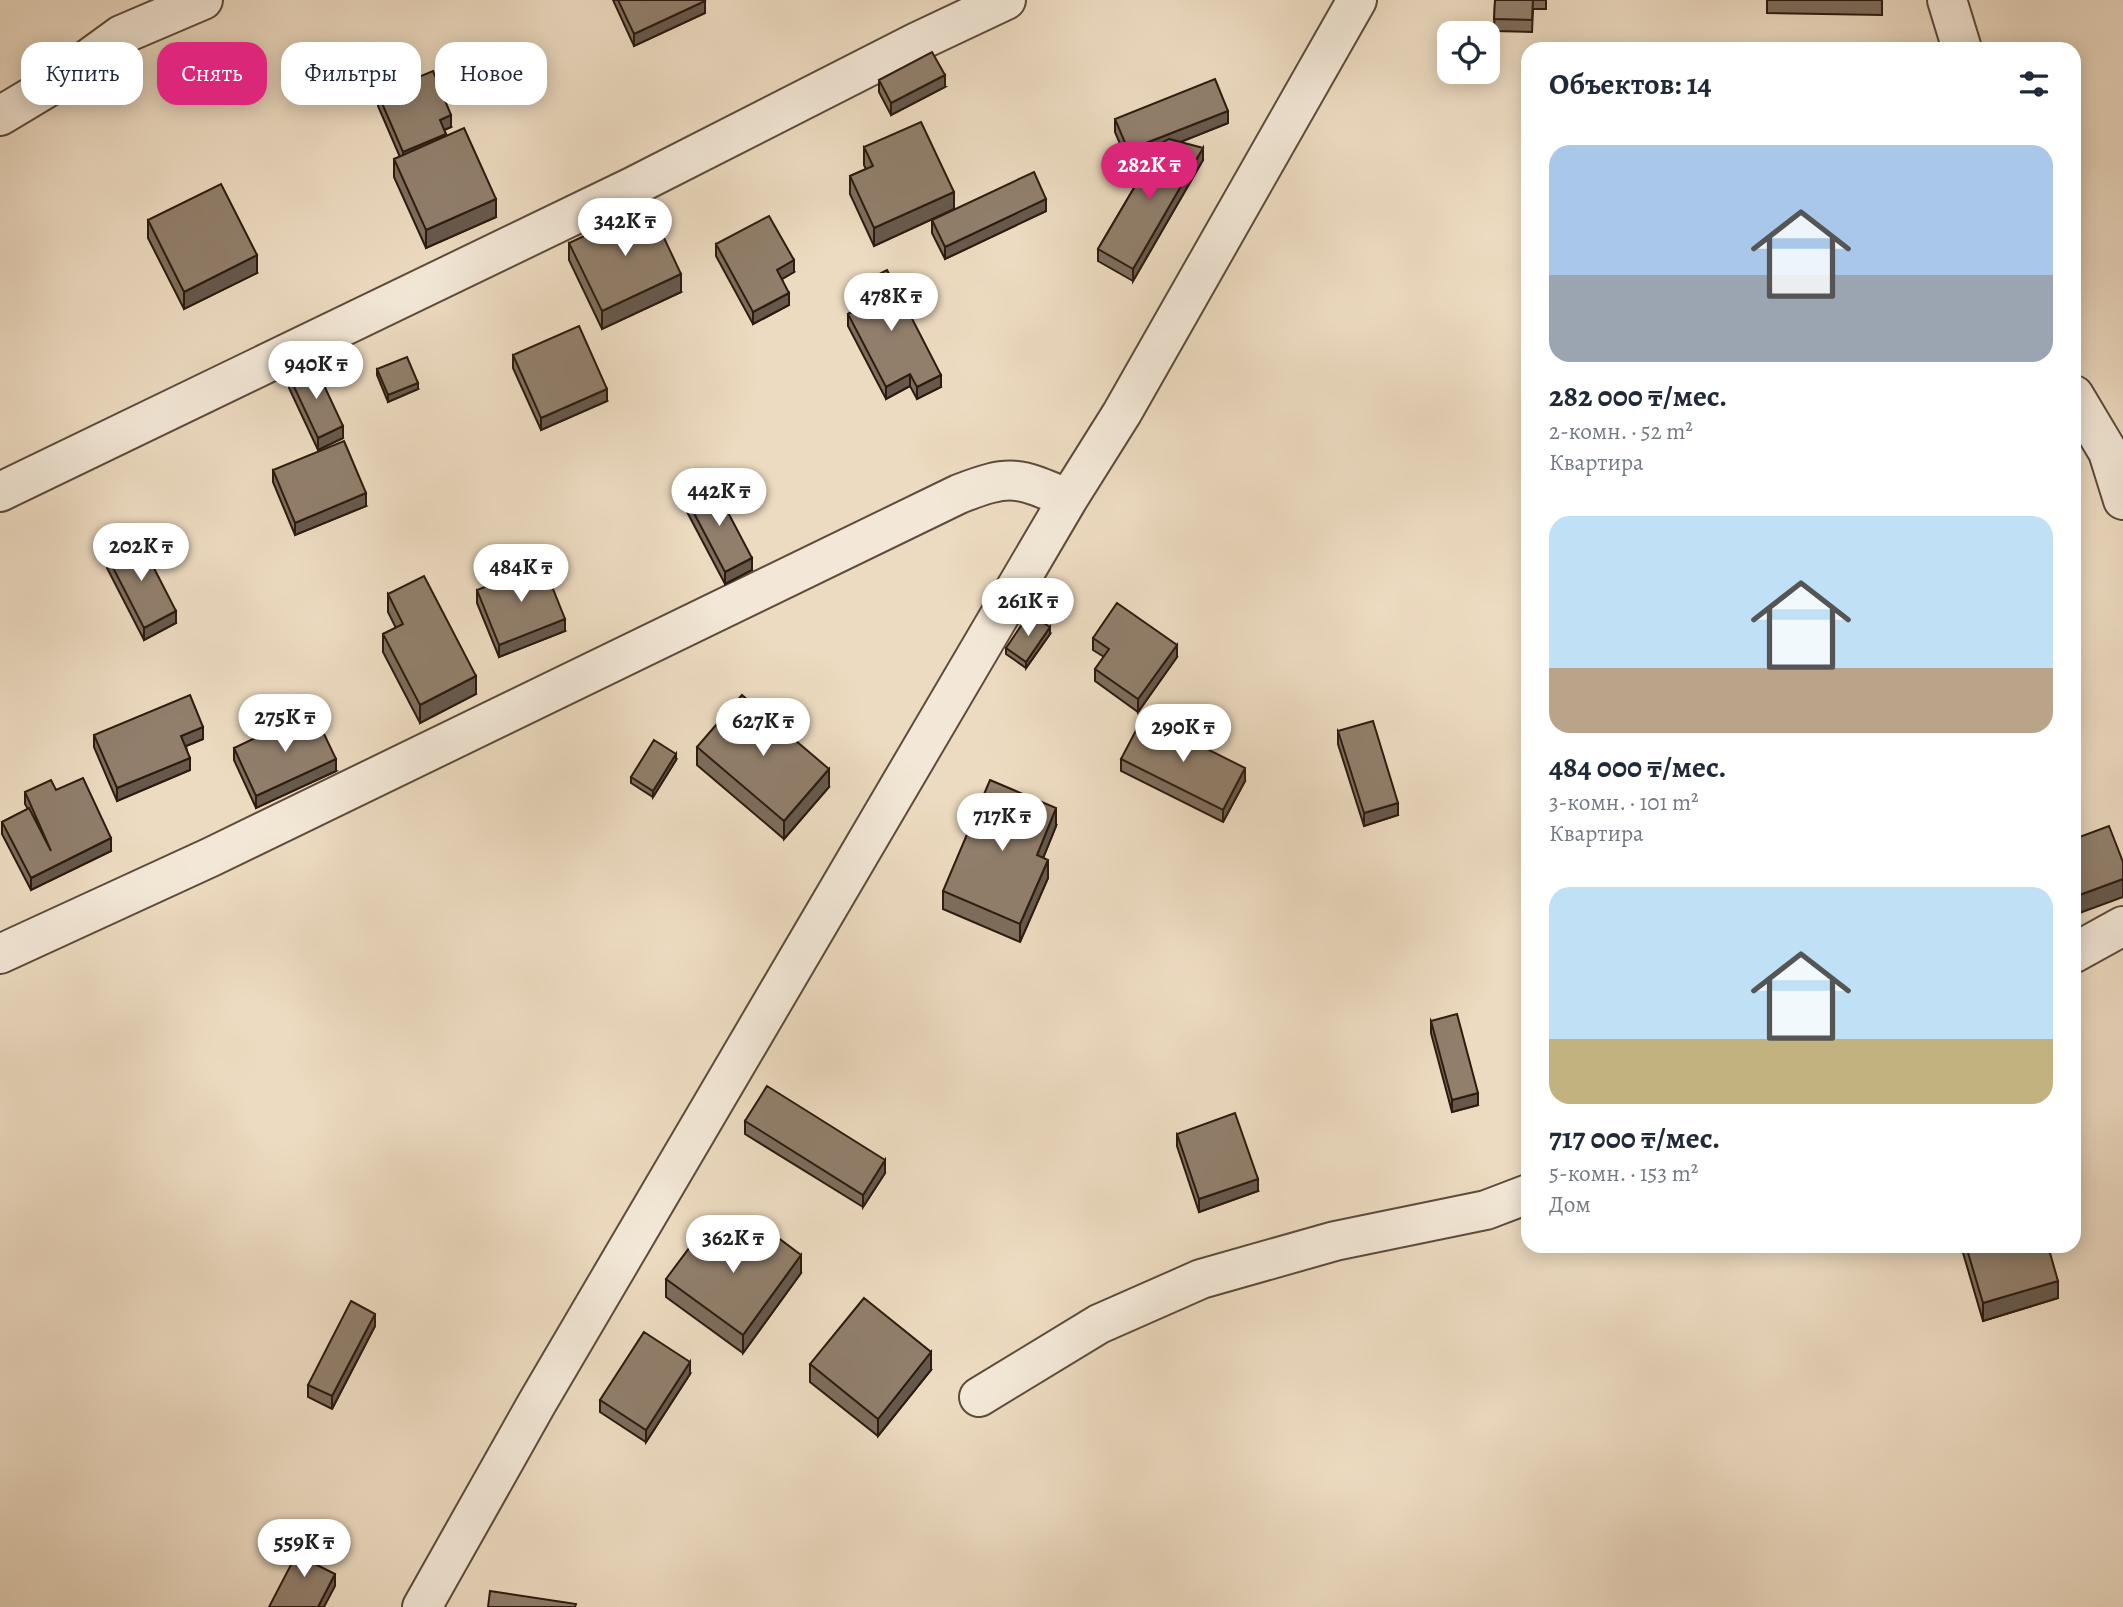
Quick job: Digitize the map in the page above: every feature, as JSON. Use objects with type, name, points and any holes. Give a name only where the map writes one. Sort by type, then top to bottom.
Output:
[{"type":"street","points":[[0,116],[55,83],[121,35],[203,0]]},
{"type":"street","points":[[0,492],[632,187],[916,42],[1006,0]]},
{"type":"street","points":[[422,1607],[537,1404],[1068,499],[1122,412],[1357,0]]},
{"type":"street","points":[[1947,0],[1960,42]]},
{"type":"street","points":[[2081,407],[2108,452],[2123,500]]},
{"type":"street","points":[[0,954],[223,851],[959,494],[991,482],[1026,480],[1068,499]]},
{"type":"street","points":[[2081,949],[2123,926]]},
{"type":"street","points":[[979,1398],[1099,1324],[1201,1279],[1335,1241],[1486,1210],[1521,1197]]},
{"type":"building","points":[[618,0],[704,0],[705,1],[634,34]]},
{"type":"building","points":[[1495,0],[1533,0],[1532,20],[1494,19]]},
{"type":"building","points":[[932,52],[945,75],[891,103],[879,80]]},
{"type":"building","points":[[433,71],[435,105],[447,105],[451,115],[440,120],[446,134],[403,152],[383,105],[421,105],[421,76]]},
{"type":"building","points":[[1215,79],[1228,111],[1128,150],[1115,119]]},
{"type":"building","points":[[921,122],[954,192],[874,228],[850,176],[873,166],[864,147]]},
{"type":"building","points":[[464,128],[496,199],[426,230],[394,159]]},
{"type":"building","points":[[1169,139],[1203,148],[1133,269],[1098,249],[1160,144]]},
{"type":"building","points":[[1034,172],[1046,199],[945,247],[932,220]]},
{"type":"building","points":[[221,184],[257,255],[184,292],[148,220]]},
{"type":"building","points":[[649,206],[681,274],[602,311],[569,243]]},
{"type":"building","points":[[769,216],[794,260],[777,270],[789,293],[753,312],[716,244]]},
{"type":"building","points":[[887,270],[941,375],[917,387],[910,374],[886,387],[848,314],[864,306],[854,287]]},
{"type":"building","points":[[579,326],[607,389],[541,418],[513,355]]},
{"type":"building","points":[[407,357],[418,383],[388,395],[377,369]]},
{"type":"building","points":[[314,364],[343,426],[318,438],[289,376]]},
{"type":"building","points":[[344,441],[366,493],[295,523],[273,470]]},
{"type":"building","points":[[713,484],[752,558],[725,572],[686,498]]},
{"type":"building","points":[[139,539],[176,611],[144,628],[107,556]]},
{"type":"building","points":[[543,564],[565,619],[499,645],[477,590]]},
{"type":"building","points":[[424,576],[476,676],[420,705],[383,634],[403,624],[388,594]]},
{"type":"building","points":[[1117,603],[1177,645],[1138,699],[1095,669],[1109,649],[1093,638]]},
{"type":"building","points":[[1029,614],[1050,627],[1026,662],[1006,648]]},
{"type":"building","points":[[190,695],[203,727],[181,736],[190,758],[117,788],[94,735]]},
{"type":"building","points":[[742,695],[829,769],[784,821],[697,747]]},
{"type":"building","points":[[313,711],[336,759],[256,796],[234,748]]},
{"type":"building","points":[[1143,717],[1245,768],[1223,810],[1121,759]]},
{"type":"building","points":[[1373,721],[1398,803],[1364,813],[1338,731]]},
{"type":"building","points":[[654,740],[676,754],[653,791],[631,777]]},
{"type":"building","points":[[83,778],[111,838],[31,878],[2,822],[29,808],[51,851],[25,792],[51,780],[56,790]]},
{"type":"building","points":[[990,780],[1056,808],[1037,855],[1048,860],[1020,924],[943,891]]},
{"type":"building","points":[[2109,826],[2123,862],[2123,879],[2081,894],[2081,836]]},
{"type":"building","points":[[1457,1014],[1478,1093],[1452,1100],[1431,1021]]},
{"type":"building","points":[[767,1086],[885,1160],[863,1195],[745,1121]]},
{"type":"building","points":[[1235,1113],[1258,1179],[1199,1199],[1177,1134]]},
{"type":"building","points":[[707,1224],[747,1253],[765,1228],[801,1255],[743,1335],[666,1279]]},
{"type":"building","points":[[1968,1253],[2050,1253],[2058,1281],[1983,1303]]},
{"type":"building","points":[[864,1298],[931,1352],[878,1419],[810,1364]]},
{"type":"building","points":[[351,1301],[375,1314],[332,1396],[308,1385]]},
{"type":"building","points":[[644,1332],[690,1362],[646,1430],[600,1400]]},
{"type":"building","points":[[307,1534],[324,1542],[313,1563],[335,1574],[318,1607],[269,1607]]},
{"type":"building","points":[[490,1591],[576,1604],[575,1607],[488,1607]]}]
